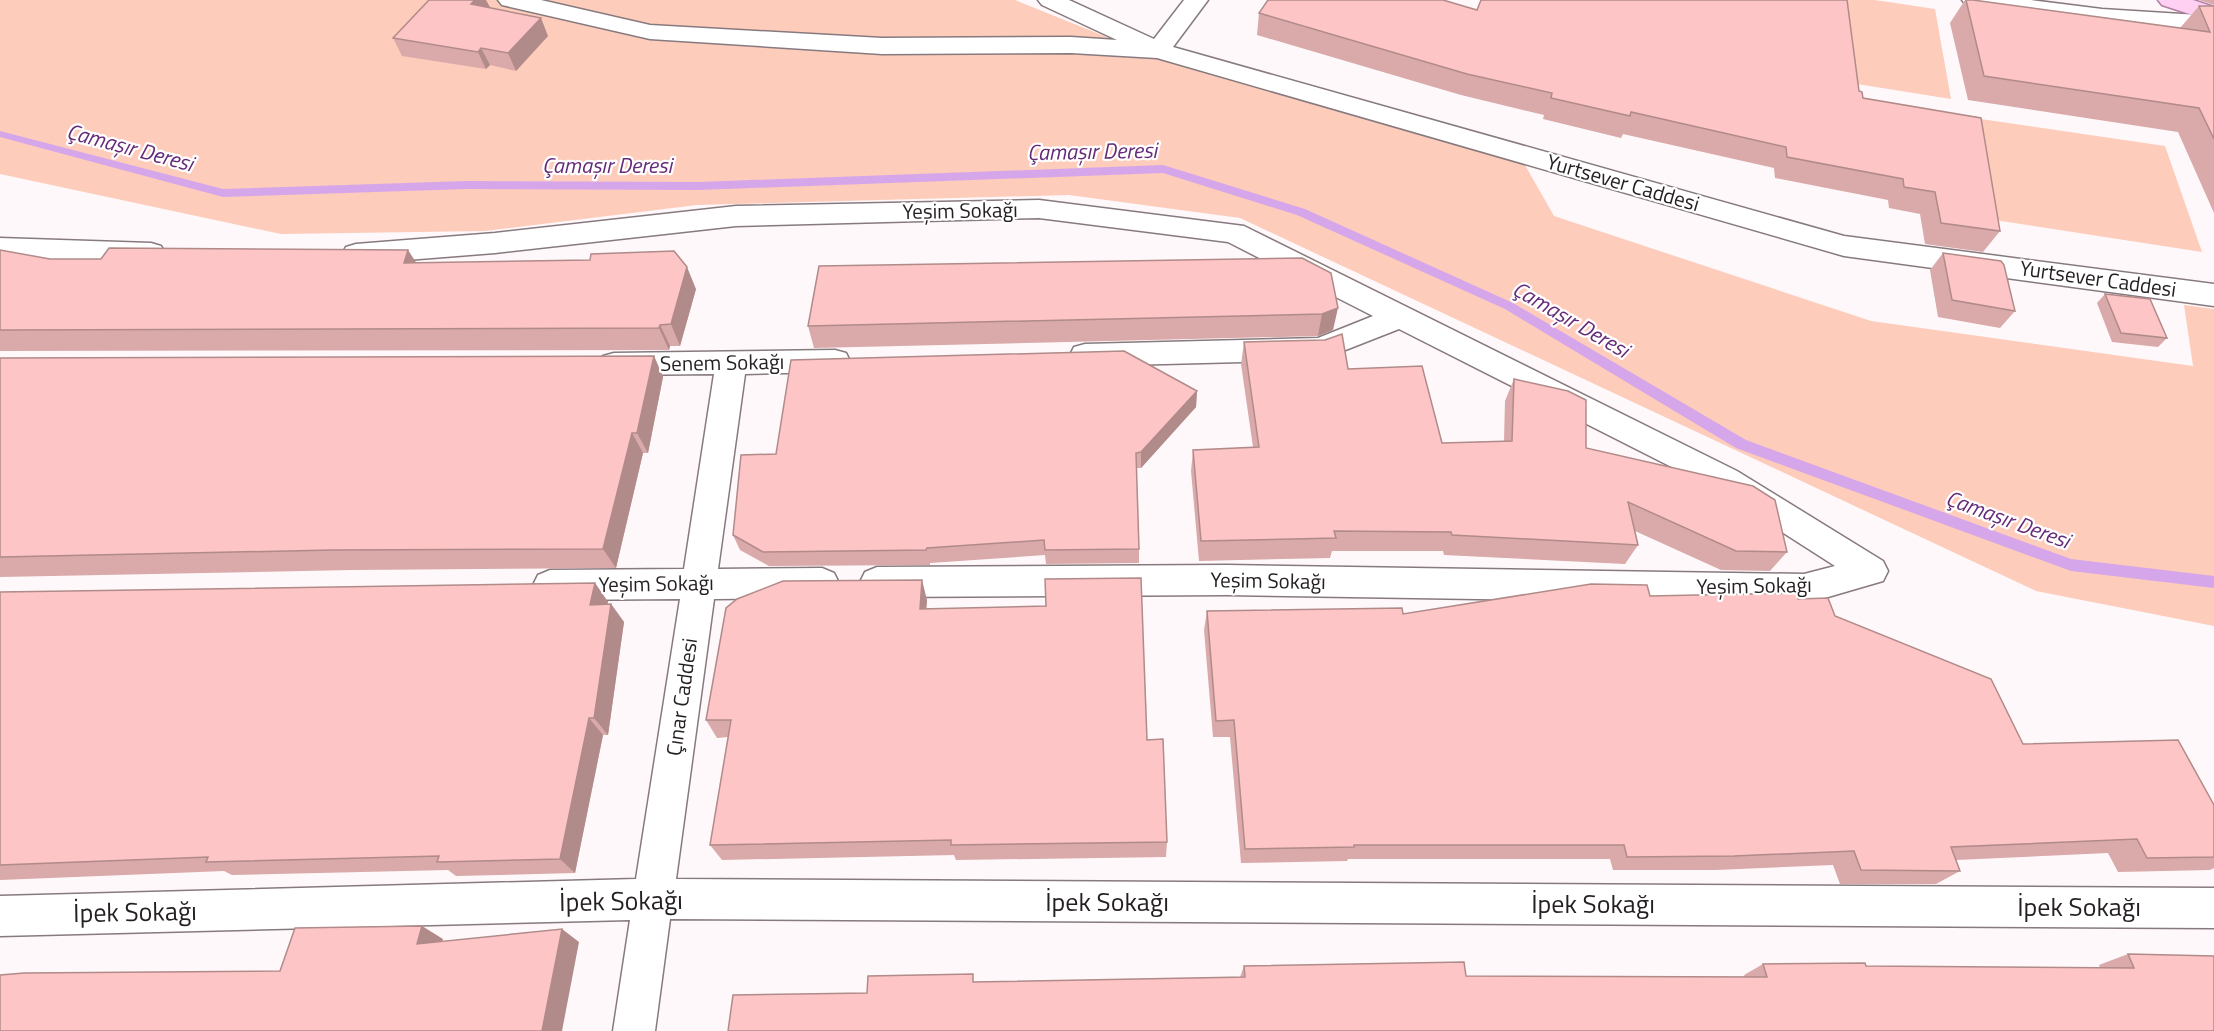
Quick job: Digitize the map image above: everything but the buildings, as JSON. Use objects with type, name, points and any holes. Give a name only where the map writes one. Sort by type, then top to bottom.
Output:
[{"type":"main road","points":[[2170,0],[2214,15]]},
{"type":"street","points":[[510,0],[650,32],[882,46],[1071,45],[1158,50],[1196,0]]},
{"type":"street","name":"Yurtsever Caddesi","points":[[1050,0],[1158,50],[1844,246],[2214,295]]},
{"type":"street","points":[[1974,0],[2102,16],[2214,23]]},
{"type":"street","name":"Yeşim Sokağı","points":[[328,256],[495,243],[736,216],[1040,209],[1234,233],[1726,480],[1871,571],[1804,589],[1227,580],[519,585]]},
{"type":"street","points":[[0,248],[177,254]]},
{"type":"street","points":[[1061,355],[1320,349],[1402,316]]},
{"type":"street","name":"Senem Sokağı","points":[[583,365],[860,360]]},
{"type":"street","name":"Çınar Caddesi","points":[[634,1031],[731,363]]},
{"type":"street","name":"İpek Sokağı","points":[[0,916],[653,899],[2214,908]]},
{"type":"shaded area","points":[[0,0],[1015,0],[1169,62],[1525,165],[1554,216],[1871,321],[2193,366],[2184,305],[2214,309],[2214,626],[2036,591],[1240,218],[1069,195],[697,205],[485,231],[281,234],[0,174]]},
{"type":"shaded area","points":[[1847,0],[1875,0],[1935,9],[1951,99],[1857,84]]},
{"type":"shaded area","points":[[1967,117],[2165,146],[2202,252],[1988,219]]},
{"type":"waterway","name":"Çamaşır Deresi","points":[[0,134],[223,193],[466,185],[699,186],[1163,169],[1301,212],[1509,306],[1741,444],[2071,565],[2214,582]]}]
